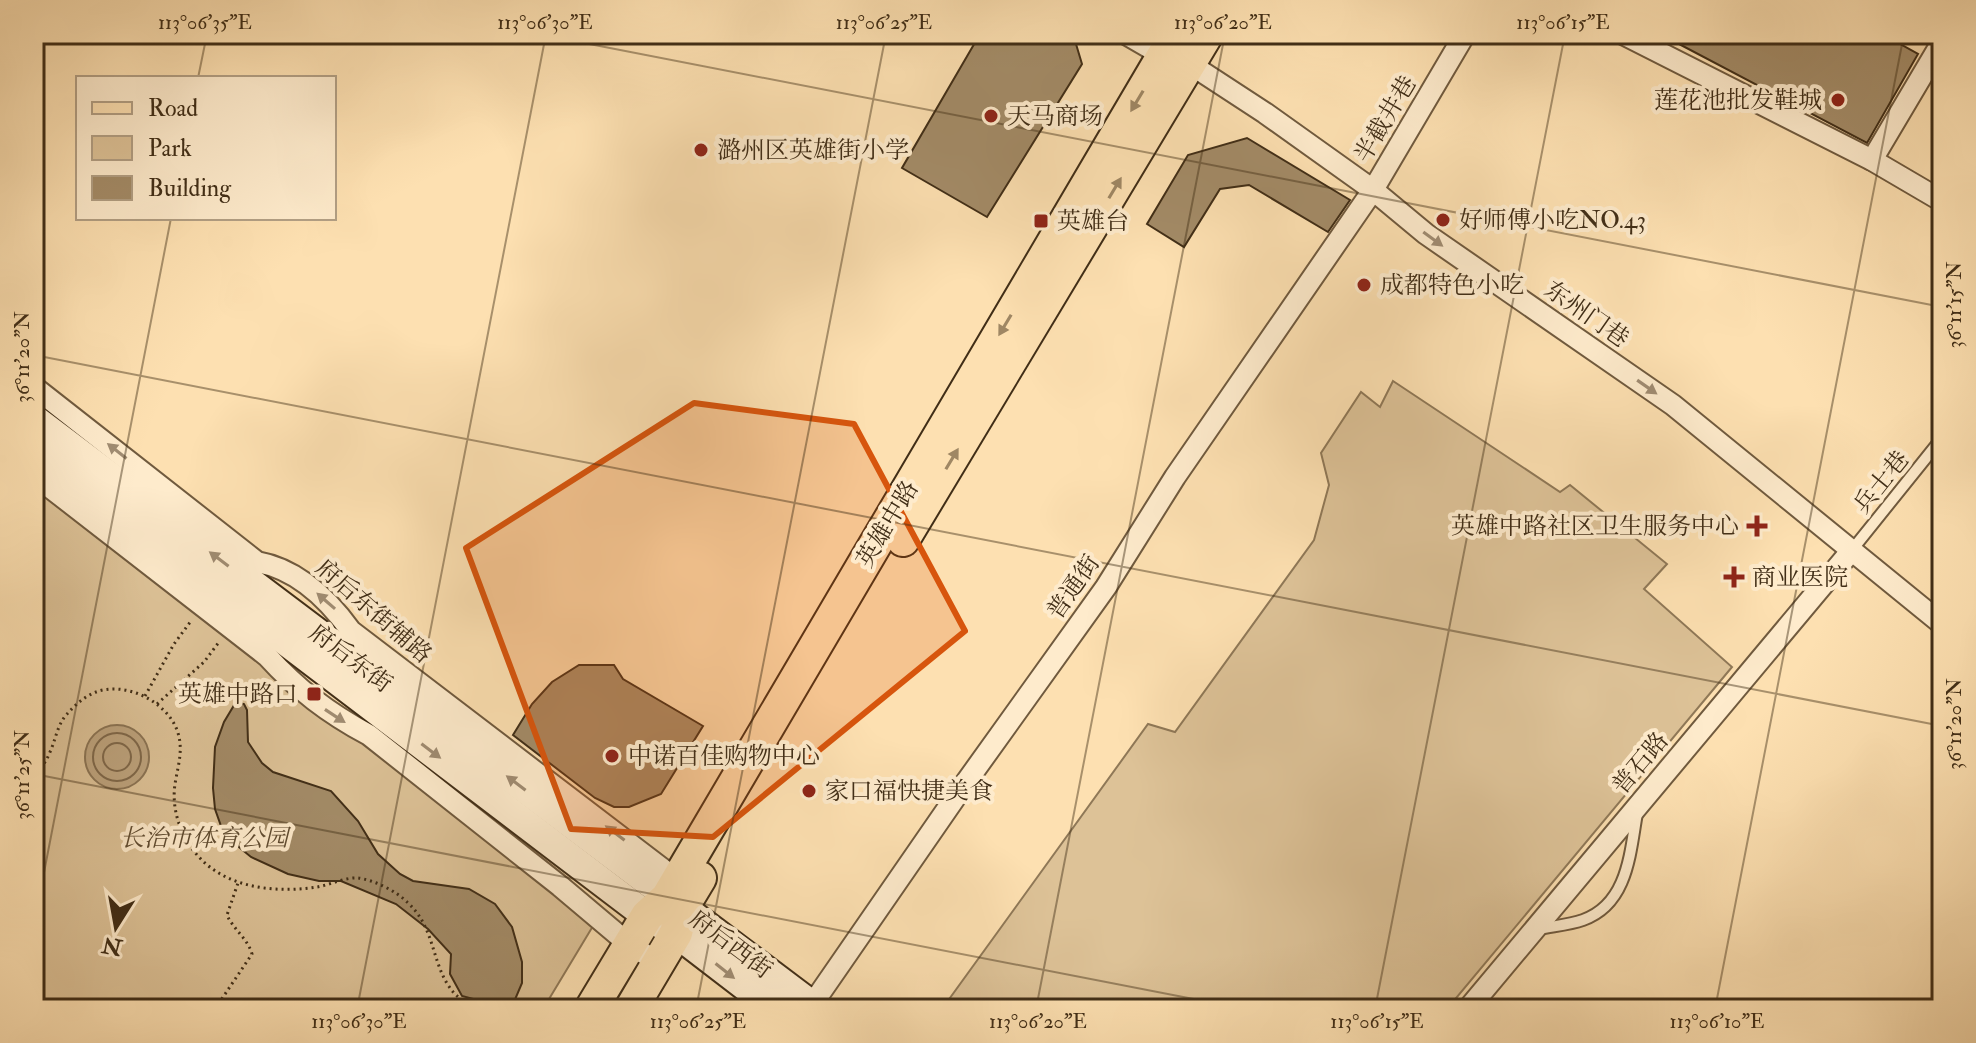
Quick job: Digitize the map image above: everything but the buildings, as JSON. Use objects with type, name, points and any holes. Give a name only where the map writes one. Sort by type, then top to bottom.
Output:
[{"type":"main road","name":"英雄中路","points":[[591,1009],[630,945],[670,907],[1175,45],[1207,34]]},
{"type":"main road","name":"府后东街","points":[[34,419],[670,907]]},
{"type":"main road","name":"府后东街","points":[[34,450],[670,907]]},
{"type":"main road","name":"英雄中路","points":[[631,1009],[658,962],[670,907]]},
{"type":"main road","name":"府后西街","points":[[670,907],[813,1008]]},
{"type":"main road","name":"府后西街","points":[[670,907],[775,1009]]},
{"type":"street","name":"东州门巷","points":[[1126,34],[1175,45],[1373,190],[1426,234],[1673,405],[1942,624]]},
{"type":"street","name":"半截井巷","points":[[1373,190],[1465,34]]},
{"type":"street","points":[[1629,36],[1872,160],[1942,201]]},
{"type":"street","points":[[1872,160],[1942,42]]},
{"type":"street","name":"普通街","points":[[813,1008],[959,792],[1106,587],[1175,477],[1373,190]]},
{"type":"street","name":"府后东街辅路","points":[[34,387],[257,562],[279,566],[332,604],[351,631],[670,907]]},
{"type":"street","points":[[34,475],[267,656],[294,686],[335,717],[369,735],[630,945],[658,962]]},
{"type":"street","name":"普石路","points":[[1468,1009],[1852,550]]},
{"type":"lane","name":"兵士巷","points":[[1852,550],[1942,438]]},
{"type":"lane","points":[[1533,930],[1585,920],[1614,898],[1626,872],[1638,806]]},
{"type":"path","points":[[145,696],[174,644],[202,606]]},
{"type":"path","points":[[157,704],[204,662],[230,628]]},
{"type":"path","points":[[34,778],[51,752],[55,733],[65,716],[79,702],[98,691],[121,690],[145,696],[157,704],[176,727],[180,745],[174,797],[176,814],[197,856],[213,870],[238,883],[255,887],[317,887],[355,878],[392,891],[406,900],[421,917],[450,989],[471,1009]]},
{"type":"path","points":[[215,1009],[252,954],[250,946],[227,915],[238,883]]},
{"type":"highlighted area","points":[[694,403],[854,424],[965,631],[713,837],[571,829],[466,548]]},
{"type":"green space","points":[[1393,381],[1560,492],[1570,485],[1667,564],[1644,589],[1732,667],[1447,1009],[942,1009],[1148,724],[1175,732],[1314,540],[1329,485],[1321,453],[1361,392],[1380,407]]},
{"type":"green space","name":"长治市体育公园","points":[[34,484],[351,729],[593,926],[543,1009],[34,1009]]},
{"type":"water","points":[[117,725],[140,734],[149,757],[140,780],[117,789],[94,780],[85,757],[94,734]]},
{"type":"place","name":"莲花池批发鞋城","points":[[1838,100]]},
{"type":"place","name":"天马商场","points":[[991,116]]},
{"type":"place","name":"潞州区英雄街小学","points":[[701,150]]},
{"type":"place","name":"好师傅小吃NO.43","points":[[1443,220]]},
{"type":"place","name":"英雄台","points":[[1041,221]]},
{"type":"place","name":"成都特色小吃","points":[[1364,285]]},
{"type":"place","name":"英雄中路社区卫生服务中心","points":[[1757,526]]},
{"type":"place","name":"商业医院","points":[[1734,577]]},
{"type":"place","name":"英雄中路口","points":[[314,694]]},
{"type":"place","name":"中诺百佳购物中心","points":[[612,756]]},
{"type":"place","name":"家口福快捷美食","points":[[809,791]]}]
